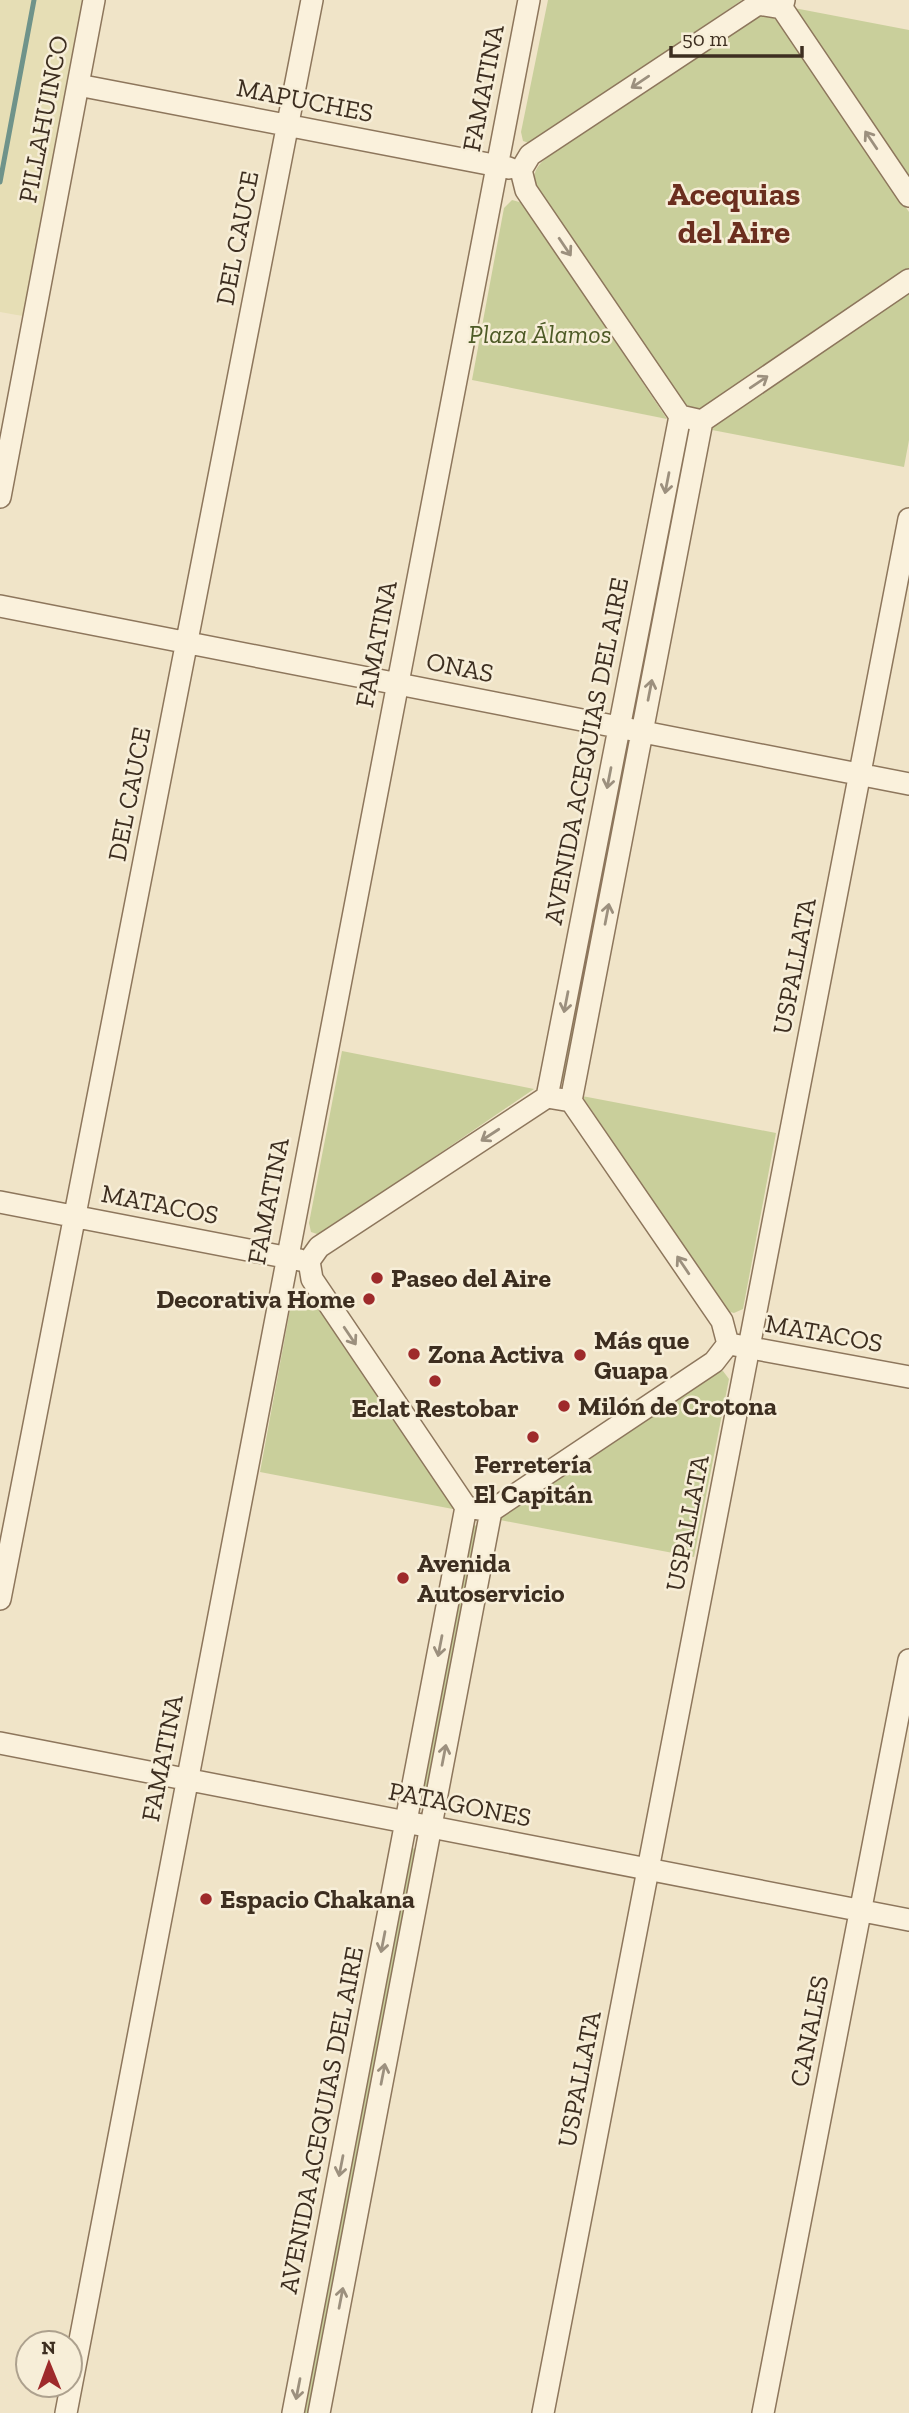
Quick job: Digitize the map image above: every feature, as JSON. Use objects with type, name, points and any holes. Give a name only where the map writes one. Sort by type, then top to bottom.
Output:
[{"type":"street","name":"PILLAHUINCO","points":[[0,496],[94,0]]},
{"type":"street","name":"DEL CAUCE","points":[[0,1599],[312,0]]},
{"type":"street","name":"FAMATINA","points":[[66,2413],[528,0]]},
{"type":"street","points":[[909,196],[783,4],[758,2],[530,155],[521,170],[526,190],[680,416],[702,421],[909,280]]},
{"type":"street","name":"MAPUCHES","points":[[78,85],[521,170]]},
{"type":"street","name":"AVENIDA ACEQUIAS DEL AIRE","points":[[547,1097],[680,416]]},
{"type":"street","name":"AVENIDA ACEQUIAS DEL AIRE","points":[[571,1101],[702,421]]},
{"type":"street","name":"USPALLATA","points":[[543,2413],[648,1870],[739,1346],[860,774],[909,519]]},
{"type":"street","name":"ONAS","points":[[0,606],[909,784]]},
{"type":"street","points":[[547,1097],[571,1101],[739,1346],[491,1511],[467,1507],[312,1279],[309,1261],[318,1247],[547,1097]]},
{"type":"street","name":"MATACOS","points":[[0,1202],[309,1261]]},
{"type":"street","name":"MATACOS","points":[[739,1346],[909,1377]]},
{"type":"street","name":"AVENIDA ACEQUIAS DEL AIRE","points":[[293,2413],[467,1507]]},
{"type":"street","name":"AVENIDA ACEQUIAS DEL AIRE","points":[[319,2413],[491,1511]]},
{"type":"street","name":"CANALES","points":[[763,2413],[909,1660]]},
{"type":"street","name":"PATAGONES","points":[[0,1743],[909,1920]]},
{"type":"shaded area","points":[[0,0],[94,0],[34,318],[0,312]]},
{"type":"green space","points":[[548,0],[742,0],[532,144],[523,141],[521,132]]},
{"type":"green space","points":[[794,8],[909,30],[909,180]]},
{"type":"green space","name":"Plaza Álamos","points":[[758,15],[771,16],[782,25],[909,212],[909,272],[702,410],[689,409],[680,404],[533,184],[537,168],[549,156]]},
{"type":"green space","name":"Plaza Álamos","points":[[512,200],[523,203],[667,419],[472,380],[504,208]]},
{"type":"green space","points":[[909,291],[909,440],[904,467],[712,430],[717,421]]},
{"type":"green space","points":[[686,435],[690,436],[637,710],[633,710]]},
{"type":"green space","points":[[623,754],[627,754],[566,1080],[563,1081],[560,1079]]},
{"type":"green space","points":[[342,1051],[534,1089],[320,1235],[311,1232],[309,1223]]},
{"type":"green space","points":[[582,1096],[776,1133],[743,1309],[734,1313],[727,1311]]},
{"type":"green space","points":[[300,1291],[311,1294],[458,1510],[260,1472],[292,1299]]},
{"type":"green space","points":[[723,1371],[729,1379],[694,1557],[500,1520],[503,1514],[713,1372]]},
{"type":"green space","points":[[473,1525],[478,1526],[425,1802],[421,1803],[419,1801]]},
{"type":"green space","points":[[411,1848],[417,1849],[310,2413],[301,2413]]},
{"type":"waterway","points":[[0,182],[34,0]]},
{"type":"place","name":"Paseo del Aire","points":[[377,1278]]},
{"type":"place","name":"Decorativa Home","points":[[369,1299]]},
{"type":"place","name":"Zona Activa","points":[[414,1354]]},
{"type":"place","name":"Más que Guapa","points":[[580,1355]]},
{"type":"place","name":"Eclat Restobar","points":[[435,1381]]},
{"type":"place","name":"Milón de Crotona","points":[[564,1406]]},
{"type":"place","name":"Ferretería El Capitán","points":[[533,1437]]},
{"type":"place","name":"Avenida Autoservicio","points":[[403,1578]]},
{"type":"place","name":"Espacio Chakana","points":[[206,1899]]},
{"type":"district","name":"Acequias del Aire","points":[[734,212]]}]
